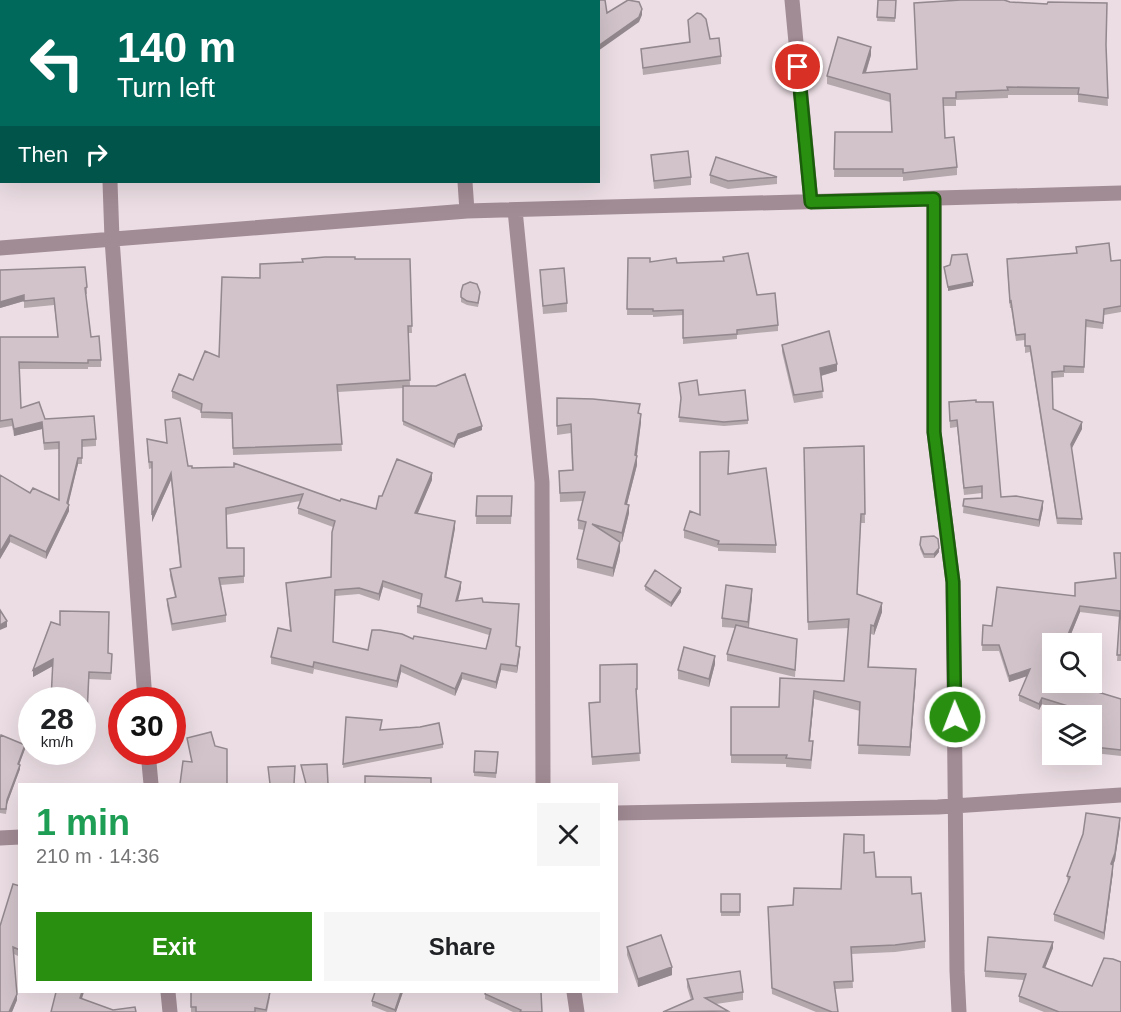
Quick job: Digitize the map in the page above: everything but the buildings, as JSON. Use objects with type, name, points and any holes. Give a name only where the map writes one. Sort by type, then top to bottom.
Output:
[{"type":"street","points":[[792,0],[811,202]]},
{"type":"street","points":[[110,183],[111,239],[144,687]]},
{"type":"street","points":[[465,183],[466,211]]},
{"type":"street","points":[[0,248],[466,211],[1121,193]]},
{"type":"street","points":[[934,199],[934,432],[953,582],[959,1012]]},
{"type":"street","points":[[515,210],[542,482],[543,783]]},
{"type":"street","points":[[149,765],[151,783]]},
{"type":"street","points":[[618,813],[956,806],[1121,795]]},
{"type":"street","points":[[0,838],[18,837]]},
{"type":"street","points":[[168,993],[170,1012]]},
{"type":"street","points":[[574,993],[577,1012]]},
{"type":"route","points":[[798,67],[811,202],[934,199],[934,432],[953,582],[955,717]]}]
